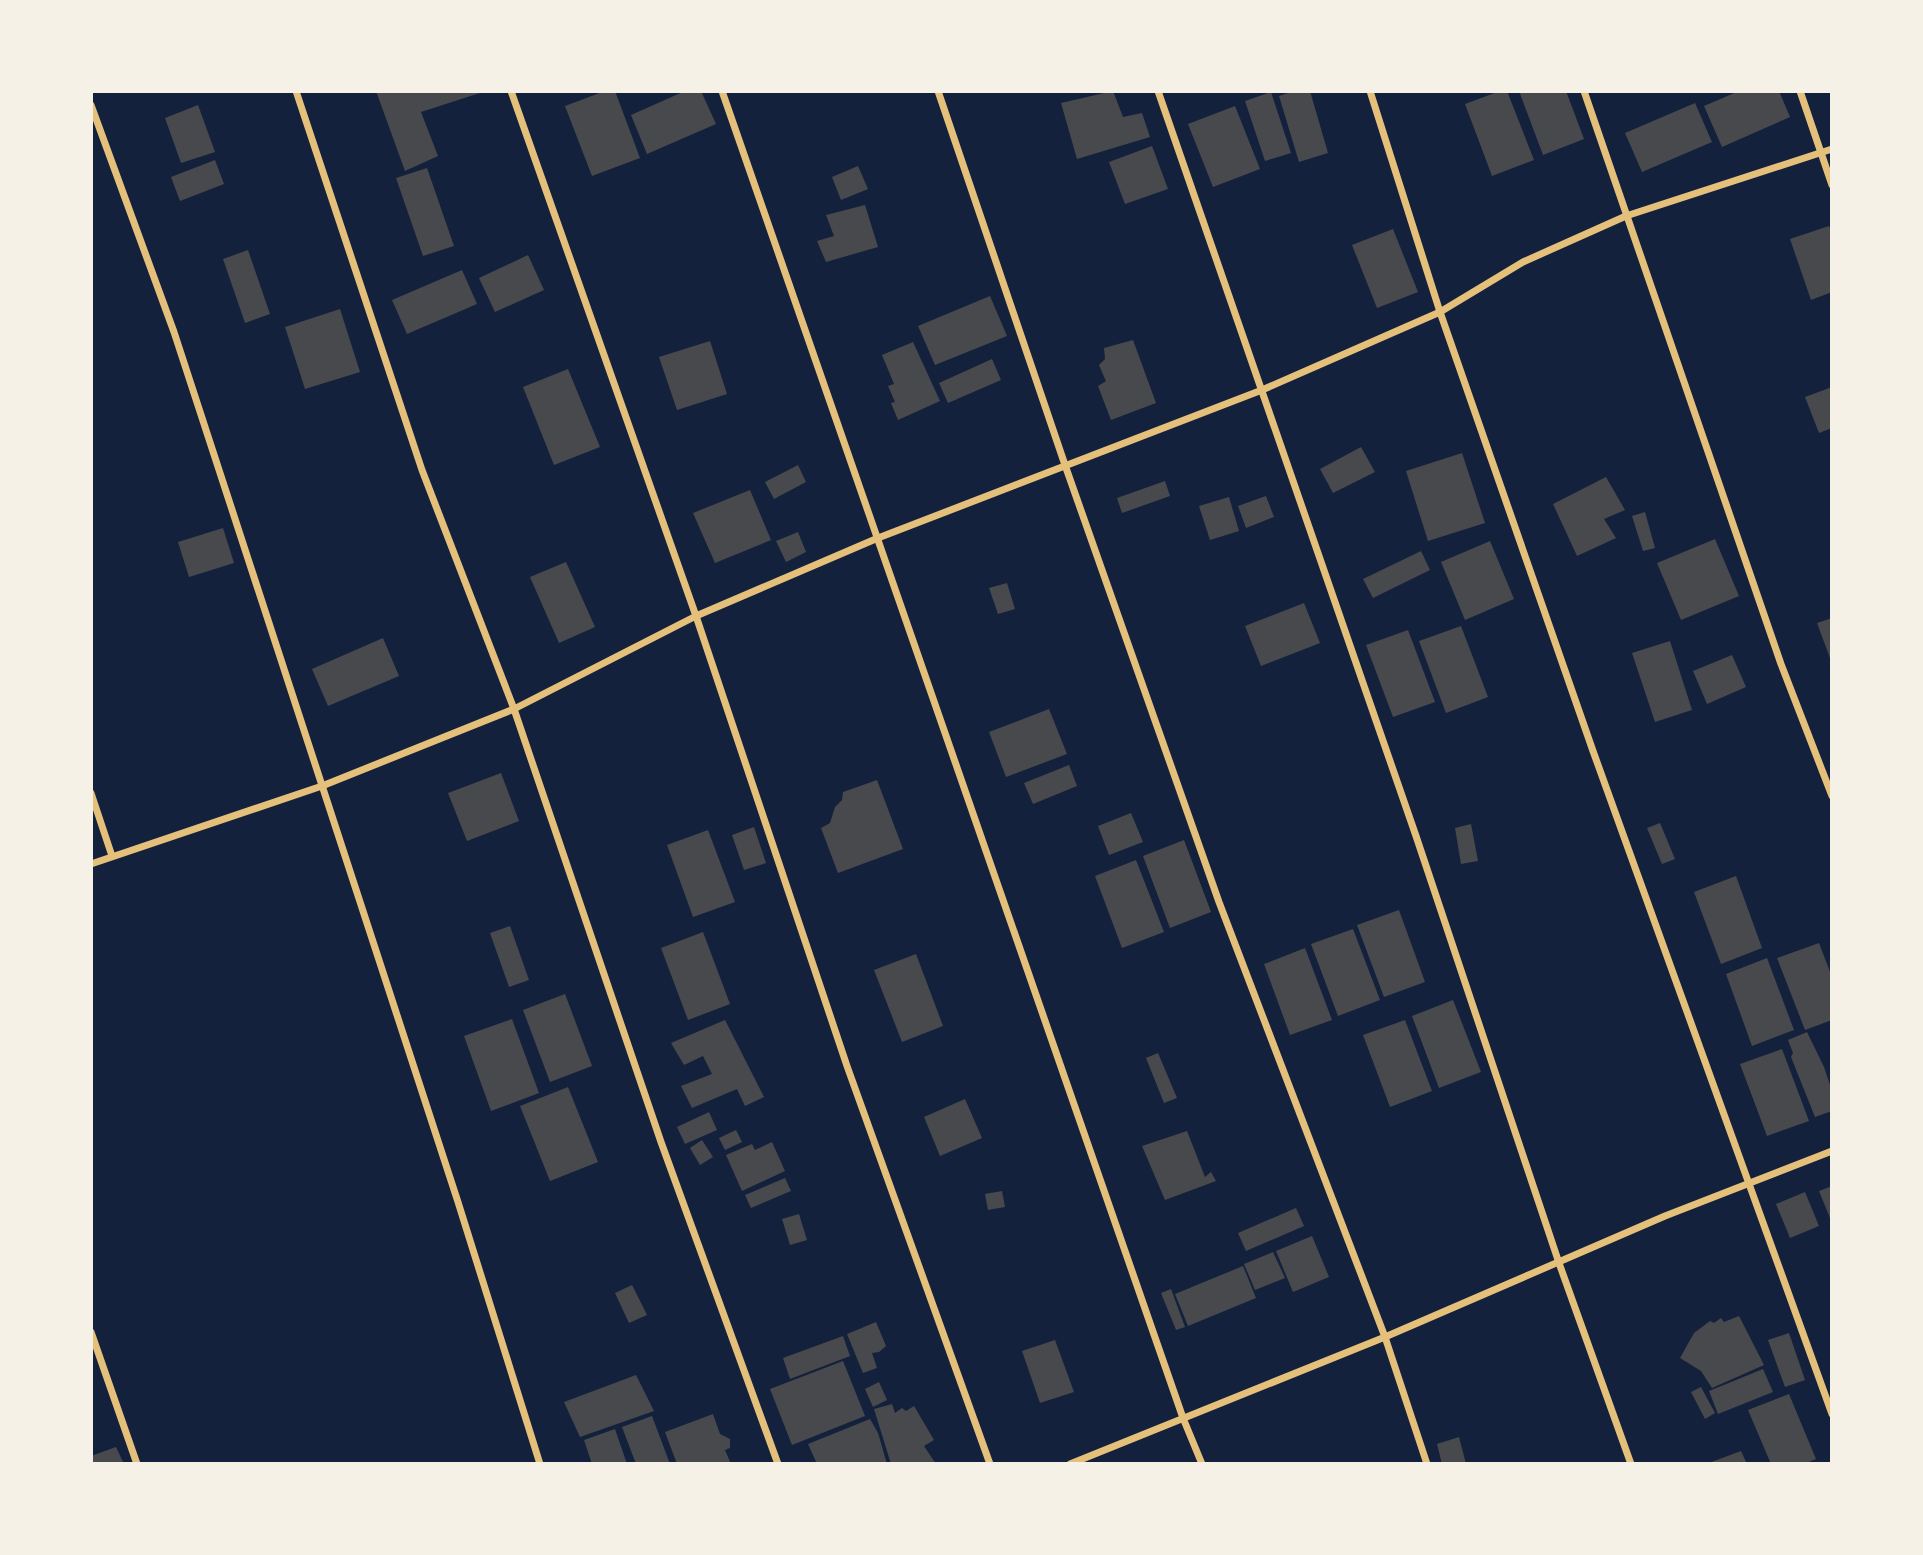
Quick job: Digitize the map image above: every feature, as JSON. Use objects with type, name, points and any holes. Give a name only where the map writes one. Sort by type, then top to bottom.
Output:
[{"type":"street","points":[[296,91],[422,470],[514,709],[661,1142],[778,1464]]},
{"type":"street","points":[[512,91],[696,616],[847,1066],[990,1464]]},
{"type":"street","points":[[722,91],[1183,1418],[1202,1464]]},
{"type":"street","points":[[938,91],[1065,465],[1219,902],[1385,1337],[1427,1464]]},
{"type":"street","points":[[1158,91],[1407,810],[1559,1263],[1631,1464]]},
{"type":"street","points":[[1370,91],[1440,312],[1593,751],[1832,1414]]},
{"type":"street","points":[[1584,91],[1781,664],[1832,796]]},
{"type":"street","points":[[1800,91],[1832,185]]},
{"type":"street","points":[[91,105],[174,332],[458,1202],[540,1464]]},
{"type":"street","points":[[91,864],[322,786],[514,709],[696,616],[878,538],[1262,390],[1440,312],[1523,261],[1626,216],[1832,149]]},
{"type":"street","points":[[91,793],[112,856]]},
{"type":"street","points":[[1070,1464],[1385,1337],[1665,1216],[1832,1151]]},
{"type":"street","points":[[91,1332],[136,1464]]},
{"type":"building","points":[[376,91],[483,92],[421,112],[438,156],[405,171]]},
{"type":"building","points":[[605,91],[615,91],[640,158],[592,176],[565,106]]},
{"type":"building","points":[[685,91],[701,91],[716,124],[647,154],[631,115]]},
{"type":"building","points":[[1113,91],[1123,117],[1142,113],[1150,137],[1077,159],[1061,103]]},
{"type":"building","points":[[1294,91],[1310,91],[1328,153],[1299,162],[1279,96]]},
{"type":"building","points":[[1507,91],[1534,160],[1492,176],[1465,104]]},
{"type":"building","points":[[1519,91],[1566,91],[1584,139],[1543,155]]},
{"type":"building","points":[[1739,91],[1779,91],[1790,117],[1722,147],[1704,106]]},
{"type":"building","points":[[1271,92],[1291,153],[1265,161],[1245,101]]},
{"type":"building","points":[[1695,103],[1712,142],[1642,172],[1625,133]]},
{"type":"building","points":[[198,105],[215,152],[181,163],[165,118]]},
{"type":"building","points":[[1235,106],[1260,169],[1213,187],[1188,124]]},
{"type":"building","points":[[1152,146],[1168,189],[1125,204],[1109,162]]},
{"type":"building","points":[[215,160],[224,184],[180,201],[171,177]]},
{"type":"building","points":[[858,166],[868,189],[841,200],[832,177]]},
{"type":"building","points":[[427,168],[454,246],[423,256],[396,178]]},
{"type":"building","points":[[865,205],[878,247],[826,262],[817,241],[834,236],[826,215]]},
{"type":"building","points":[[1829,226],[1832,234],[1832,292],[1811,300],[1790,239]]},
{"type":"building","points":[[1393,229],[1418,292],[1377,308],[1352,245]]},
{"type":"building","points":[[248,250],[270,314],[245,323],[223,259]]},
{"type":"building","points":[[528,255],[544,290],[495,312],[479,278]]},
{"type":"building","points":[[462,270],[477,304],[407,334],[392,300]]},
{"type":"building","points":[[990,296],[1007,336],[935,365],[918,326]]},
{"type":"building","points":[[340,309],[360,372],[305,389],[285,327]]},
{"type":"building","points":[[1133,340],[1156,403],[1111,420],[1098,386],[1106,381],[1099,365],[1105,359],[1104,348]]},
{"type":"building","points":[[710,341],[727,394],[677,410],[659,357]]},
{"type":"building","points":[[913,342],[940,401],[898,420],[891,403],[895,402],[888,386],[894,384],[882,355]]},
{"type":"building","points":[[992,359],[1001,380],[948,403],[939,383]]},
{"type":"building","points":[[568,369],[600,447],[554,465],[523,387]]},
{"type":"building","points":[[1832,387],[1832,428],[1819,433],[1805,397]]},
{"type":"building","points":[[1361,447],[1375,472],[1333,493],[1320,469]]},
{"type":"building","points":[[1462,453],[1485,523],[1428,541],[1406,471]]},
{"type":"building","points":[[798,465],[806,482],[774,499],[765,482]]},
{"type":"building","points":[[1606,477],[1625,510],[1604,519],[1616,538],[1577,556],[1553,504]]},
{"type":"building","points":[[1165,481],[1170,496],[1122,513],[1117,498]]},
{"type":"building","points":[[750,490],[771,540],[715,563],[693,513]]},
{"type":"building","points":[[1266,496],[1274,517],[1246,528],[1238,506]]},
{"type":"building","points":[[1229,497],[1239,531],[1210,540],[1199,506]]},
{"type":"building","points":[[1645,512],[1655,548],[1643,551],[1632,516]]},
{"type":"building","points":[[223,528],[234,563],[189,577],[178,542]]},
{"type":"building","points":[[798,532],[806,552],[786,562],[776,541]]},
{"type":"building","points":[[1715,539],[1739,596],[1681,620],[1657,563]]},
{"type":"building","points":[[1490,541],[1514,599],[1465,620],[1441,562]]},
{"type":"building","points":[[1421,551],[1430,570],[1373,598],[1363,579]]},
{"type":"building","points":[[566,562],[595,627],[559,643],[530,577]]},
{"type":"building","points":[[1007,583],[1015,609],[998,614],[989,588]]},
{"type":"building","points":[[1304,603],[1320,643],[1261,666],[1245,626]]},
{"type":"building","points":[[1832,618],[1832,657],[1830,658],[1817,623]]},
{"type":"building","points":[[1461,626],[1488,697],[1446,713],[1419,641]]},
{"type":"building","points":[[1408,630],[1435,702],[1393,717],[1366,645]]},
{"type":"building","points":[[383,638],[399,676],[328,706],[312,669]]},
{"type":"building","points":[[1670,641],[1692,710],[1655,722],[1632,653]]},
{"type":"building","points":[[1732,655],[1746,687],[1707,704],[1693,671]]},
{"type":"building","points":[[1049,709],[1067,754],[1006,777],[989,732]]},
{"type":"building","points":[[1069,765],[1077,786],[1033,804],[1024,783]]},
{"type":"building","points":[[501,773],[519,821],[467,841],[448,793]]},
{"type":"building","points":[[877,780],[903,849],[838,873],[821,828],[830,823],[835,807],[842,800],[843,792]]},
{"type":"building","points":[[1131,813],[1143,842],[1109,855],[1098,826]]},
{"type":"building","points":[[1660,823],[1675,859],[1662,864],[1647,828]]},
{"type":"building","points":[[1471,824],[1478,861],[1461,864],[1455,828]]},
{"type":"building","points":[[754,827],[766,863],[744,870],[732,835]]},
{"type":"building","points":[[708,830],[735,902],[693,917],[667,845]]},
{"type":"building","points":[[1184,840],[1211,912],[1170,928],[1143,856]]},
{"type":"building","points":[[1136,860],[1164,932],[1122,948],[1095,876]]},
{"type":"building","points":[[1736,876],[1762,948],[1721,964],[1694,892]]},
{"type":"building","points":[[1399,910],[1425,982],[1384,997],[1357,925]]},
{"type":"building","points":[[510,926],[529,980],[509,987],[490,933]]},
{"type":"building","points":[[1353,929],[1380,1000],[1338,1016],[1311,944]]},
{"type":"building","points":[[703,932],[730,1004],[688,1020],[661,948]]},
{"type":"building","points":[[1819,943],[1832,977],[1832,1020],[1805,1030],[1777,958]]},
{"type":"building","points":[[1305,948],[1332,1020],[1290,1035],[1264,964]]},
{"type":"building","points":[[916,954],[943,1026],[902,1042],[874,970]]},
{"type":"building","points":[[1767,958],[1794,1030],[1752,1046],[1726,974]]},
{"type":"building","points":[[565,994],[592,1066],[550,1082],[523,1010]]},
{"type":"building","points":[[1453,1000],[1481,1072],[1439,1088],[1412,1016]]},
{"type":"building","points":[[512,1019],[539,1093],[491,1111],[464,1036]]},
{"type":"building","points":[[725,1020],[764,1097],[745,1106],[737,1089],[692,1108],[681,1086],[712,1074],[703,1056],[684,1065],[671,1043]]},
{"type":"building","points":[[1405,1020],[1432,1091],[1390,1107],[1363,1035]]},
{"type":"building","points":[[1807,1032],[1832,1091],[1832,1111],[1815,1117],[1791,1057],[1793,1053],[1788,1040]]},
{"type":"building","points":[[1782,1049],[1809,1121],[1767,1136],[1740,1064]]},
{"type":"building","points":[[1158,1053],[1177,1098],[1164,1103],[1146,1058]]},
{"type":"building","points":[[568,1087],[598,1162],[550,1181],[520,1106]]},
{"type":"building","points":[[965,1099],[982,1138],[940,1156],[924,1117]]},
{"type":"building","points":[[709,1112],[717,1130],[685,1144],[677,1127]]},
{"type":"building","points":[[736,1130],[742,1142],[725,1150],[719,1138]]},
{"type":"building","points":[[1187,1131],[1205,1177],[1211,1172],[1216,1181],[1165,1200],[1142,1146]]},
{"type":"building","points":[[702,1140],[713,1157],[700,1165],[690,1148]]},
{"type":"building","points":[[772,1142],[785,1171],[742,1191],[726,1155],[752,1144],[755,1150]]},
{"type":"building","points":[[785,1178],[791,1191],[751,1208],[745,1195]]},
{"type":"building","points":[[1832,1186],[1832,1223],[1819,1191]]},
{"type":"building","points":[[1002,1191],[1005,1207],[988,1210],[985,1194]]},
{"type":"building","points":[[1805,1192],[1819,1226],[1790,1238],[1776,1204]]},
{"type":"building","points":[[1296,1208],[1304,1226],[1246,1251],[1238,1233]]},
{"type":"building","points":[[799,1214],[807,1240],[790,1245],[782,1219]]},
{"type":"building","points":[[1312,1236],[1329,1277],[1293,1292],[1276,1251]]},
{"type":"building","points":[[1273,1252],[1285,1278],[1255,1290],[1244,1264]]},
{"type":"building","points":[[1243,1266],[1256,1298],[1188,1326],[1175,1294]]},
{"type":"building","points":[[632,1285],[647,1315],[629,1323],[615,1293]]},
{"type":"building","points":[[1171,1289],[1185,1327],[1176,1330],[1161,1293]]},
{"type":"building","points":[[1739,1316],[1764,1365],[1712,1388],[1701,1371],[1680,1358],[1694,1333],[1710,1321],[1714,1323],[1721,1318],[1724,1322]]},
{"type":"building","points":[[876,1322],[886,1346],[879,1352],[872,1353],[877,1368],[863,1373],[847,1334]]},
{"type":"building","points":[[1789,1333],[1805,1380],[1785,1387],[1768,1340]]},
{"type":"building","points":[[843,1336],[850,1356],[790,1379],[783,1358]]},
{"type":"building","points":[[1055,1340],[1074,1392],[1040,1403],[1022,1351]]},
{"type":"building","points":[[843,1361],[865,1416],[792,1445],[770,1389]]},
{"type":"building","points":[[1763,1369],[1773,1392],[1718,1414],[1709,1391]]},
{"type":"building","points":[[636,1375],[654,1411],[580,1437],[564,1402]]},
{"type":"building","points":[[879,1382],[887,1400],[873,1407],[865,1389]]},
{"type":"building","points":[[1701,1387],[1715,1413],[1705,1419],[1691,1392]]},
{"type":"building","points":[[1789,1394],[1816,1459],[1804,1464],[1771,1464],[1748,1410]]},
{"type":"building","points":[[892,1404],[895,1413],[902,1408],[906,1411],[914,1406],[934,1440],[924,1446],[936,1464],[891,1464],[874,1409]]},
{"type":"building","points":[[713,1414],[720,1434],[730,1439],[730,1448],[725,1450],[731,1464],[677,1464],[665,1432]]},
{"type":"building","points":[[652,1416],[670,1464],[636,1464],[622,1427]]},
{"type":"building","points":[[870,1419],[878,1433],[887,1464],[817,1464],[808,1444]]},
{"type":"building","points":[[615,1429],[627,1464],[592,1464],[584,1440]]},
{"type":"building","points":[[1459,1437],[1466,1464],[1442,1464],[1437,1444]]},
{"type":"building","points":[[116,1447],[124,1464],[91,1464],[91,1456]]},
{"type":"building","points":[[1741,1451],[1747,1464],[1706,1464]]}]
